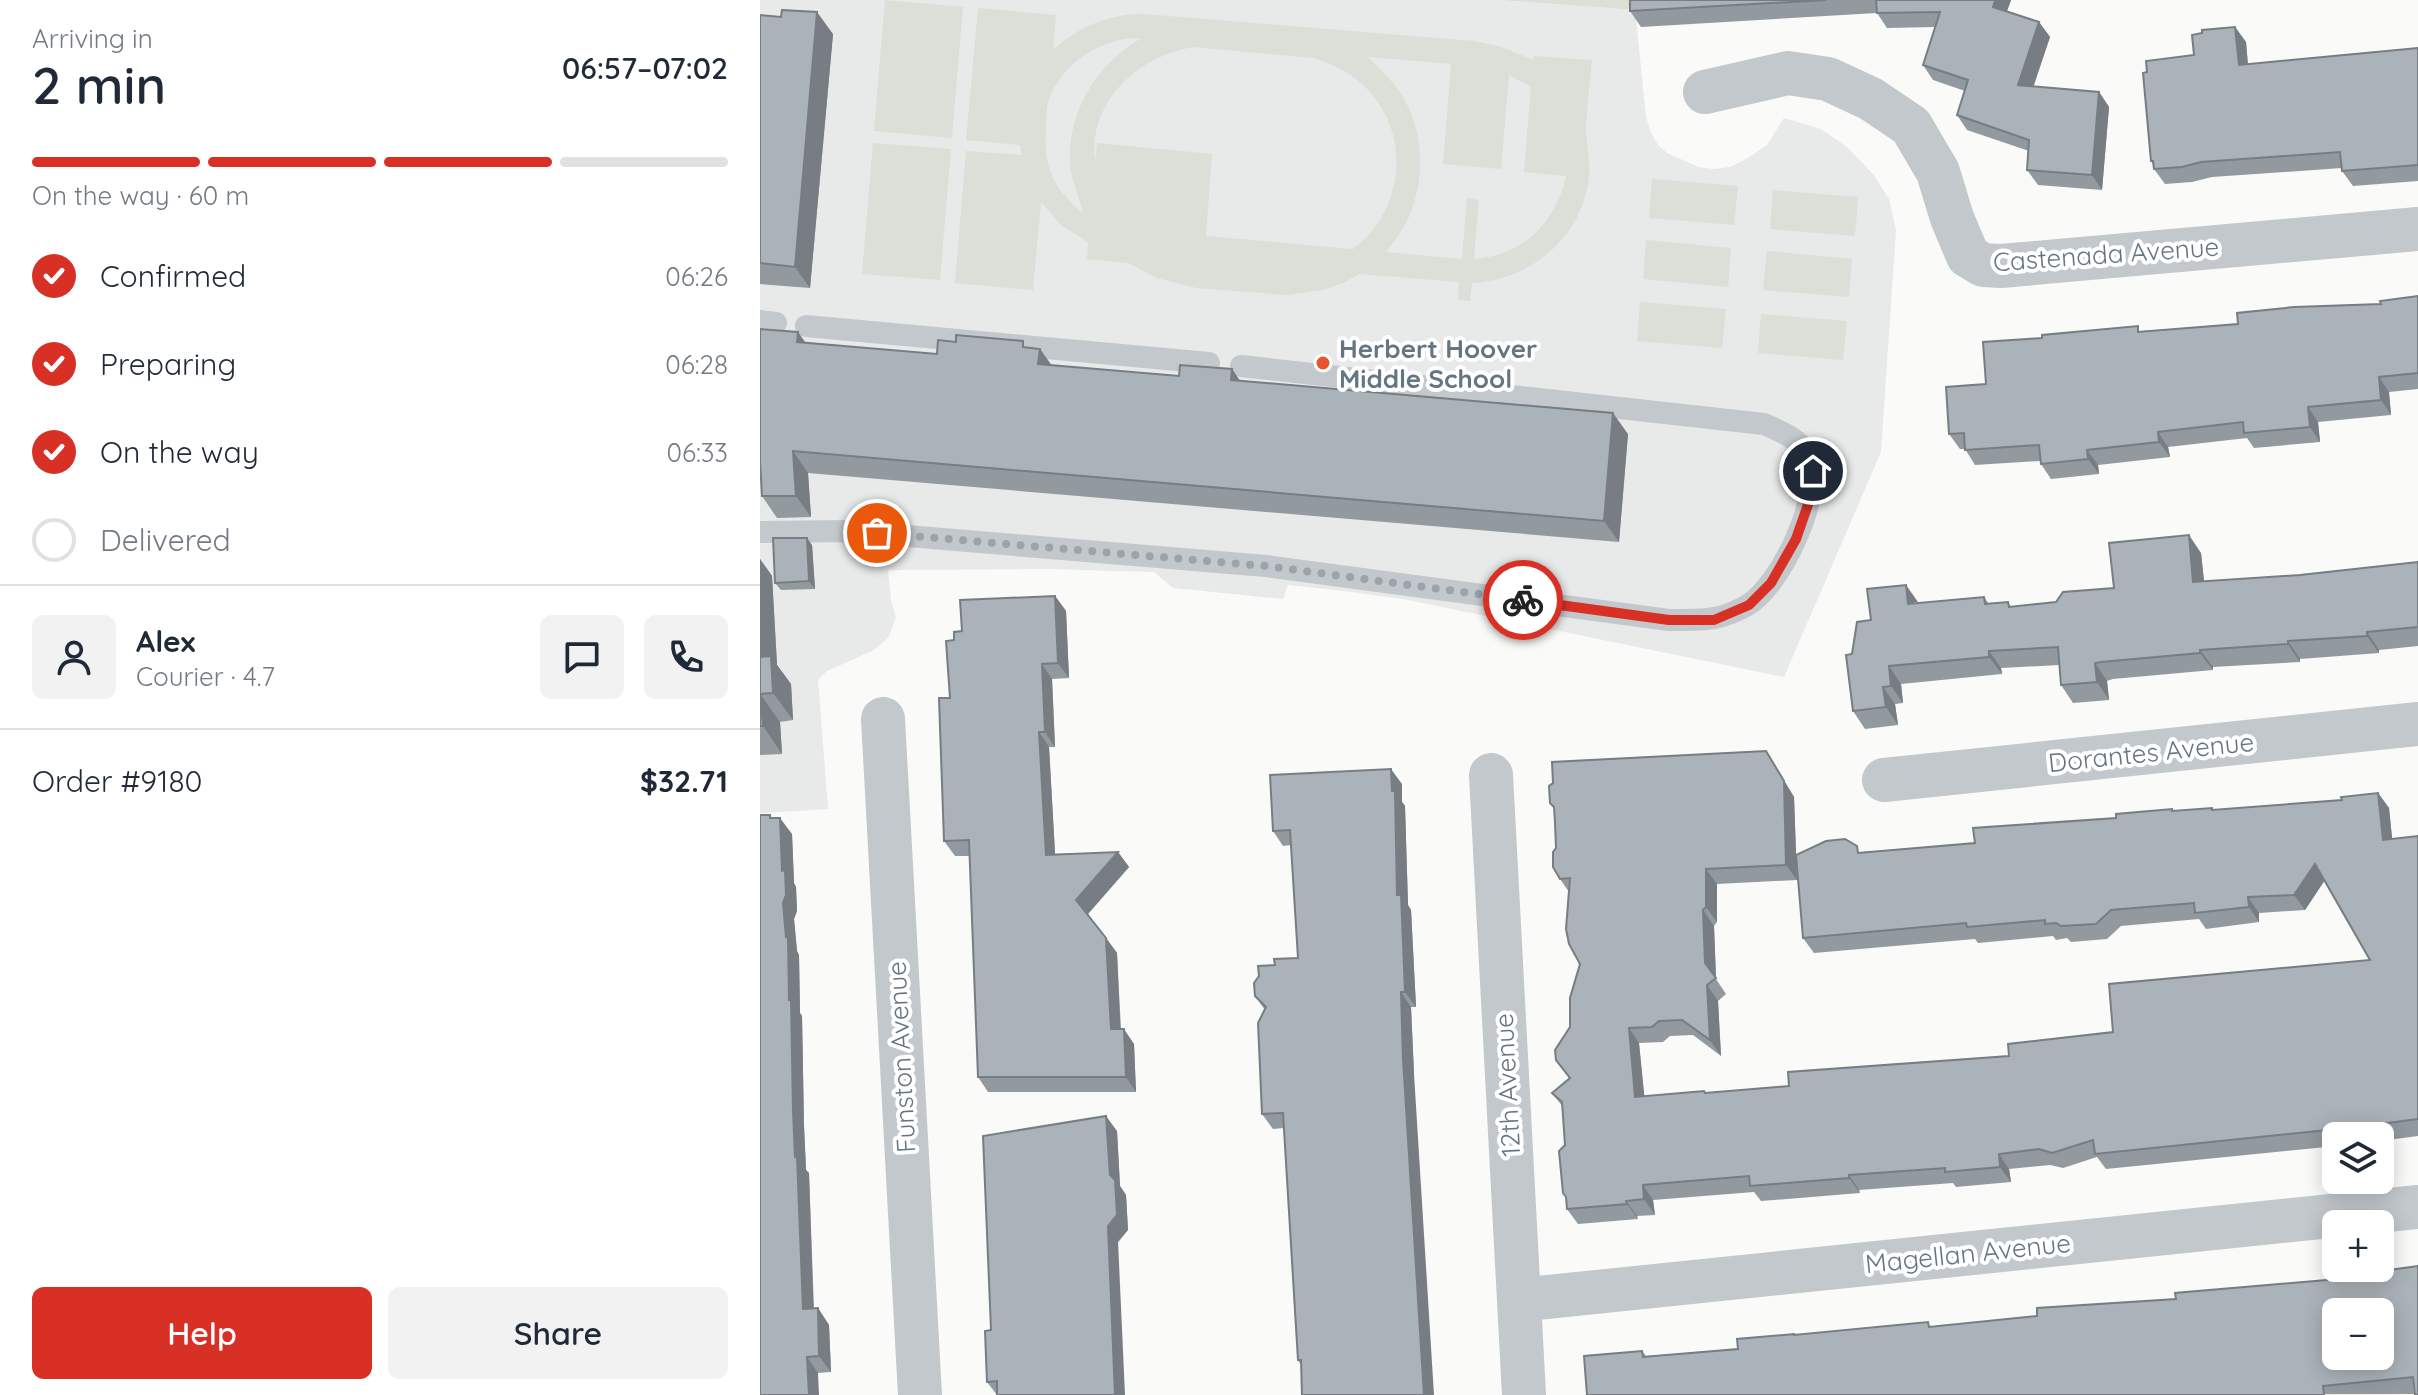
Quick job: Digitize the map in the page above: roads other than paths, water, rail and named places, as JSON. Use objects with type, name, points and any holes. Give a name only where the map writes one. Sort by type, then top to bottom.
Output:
[{"type":"street","name":"Castenada Avenue","points":[[1705,92],[1788,73],[1828,79],[1871,99],[1911,126],[1938,172],[1968,256],[1983,265],[2001,266],[2418,229]]},
{"type":"street","name":"Funston Avenue","points":[[883,719],[920,1395]]},
{"type":"street","name":"Dorantes Avenue","points":[[1884,780],[2418,724]]},
{"type":"street","name":"12th Avenue","points":[[1491,775],[1524,1395]]},
{"type":"street","name":"Magellan Avenue","points":[[1519,1300],[2418,1207]]},
{"type":"lane","points":[[806,326],[1209,363]]},
{"type":"lane","points":[[760,532],[847,531],[1266,566],[1669,620],[1714,620],[1749,605],[1771,583],[1796,539],[1812,493],[1813,471],[1807,452],[1788,435],[1764,424],[1241,366]]},
{"type":"place","name":"Herbert Hoover Middle School","points":[[1323,363]]}]
